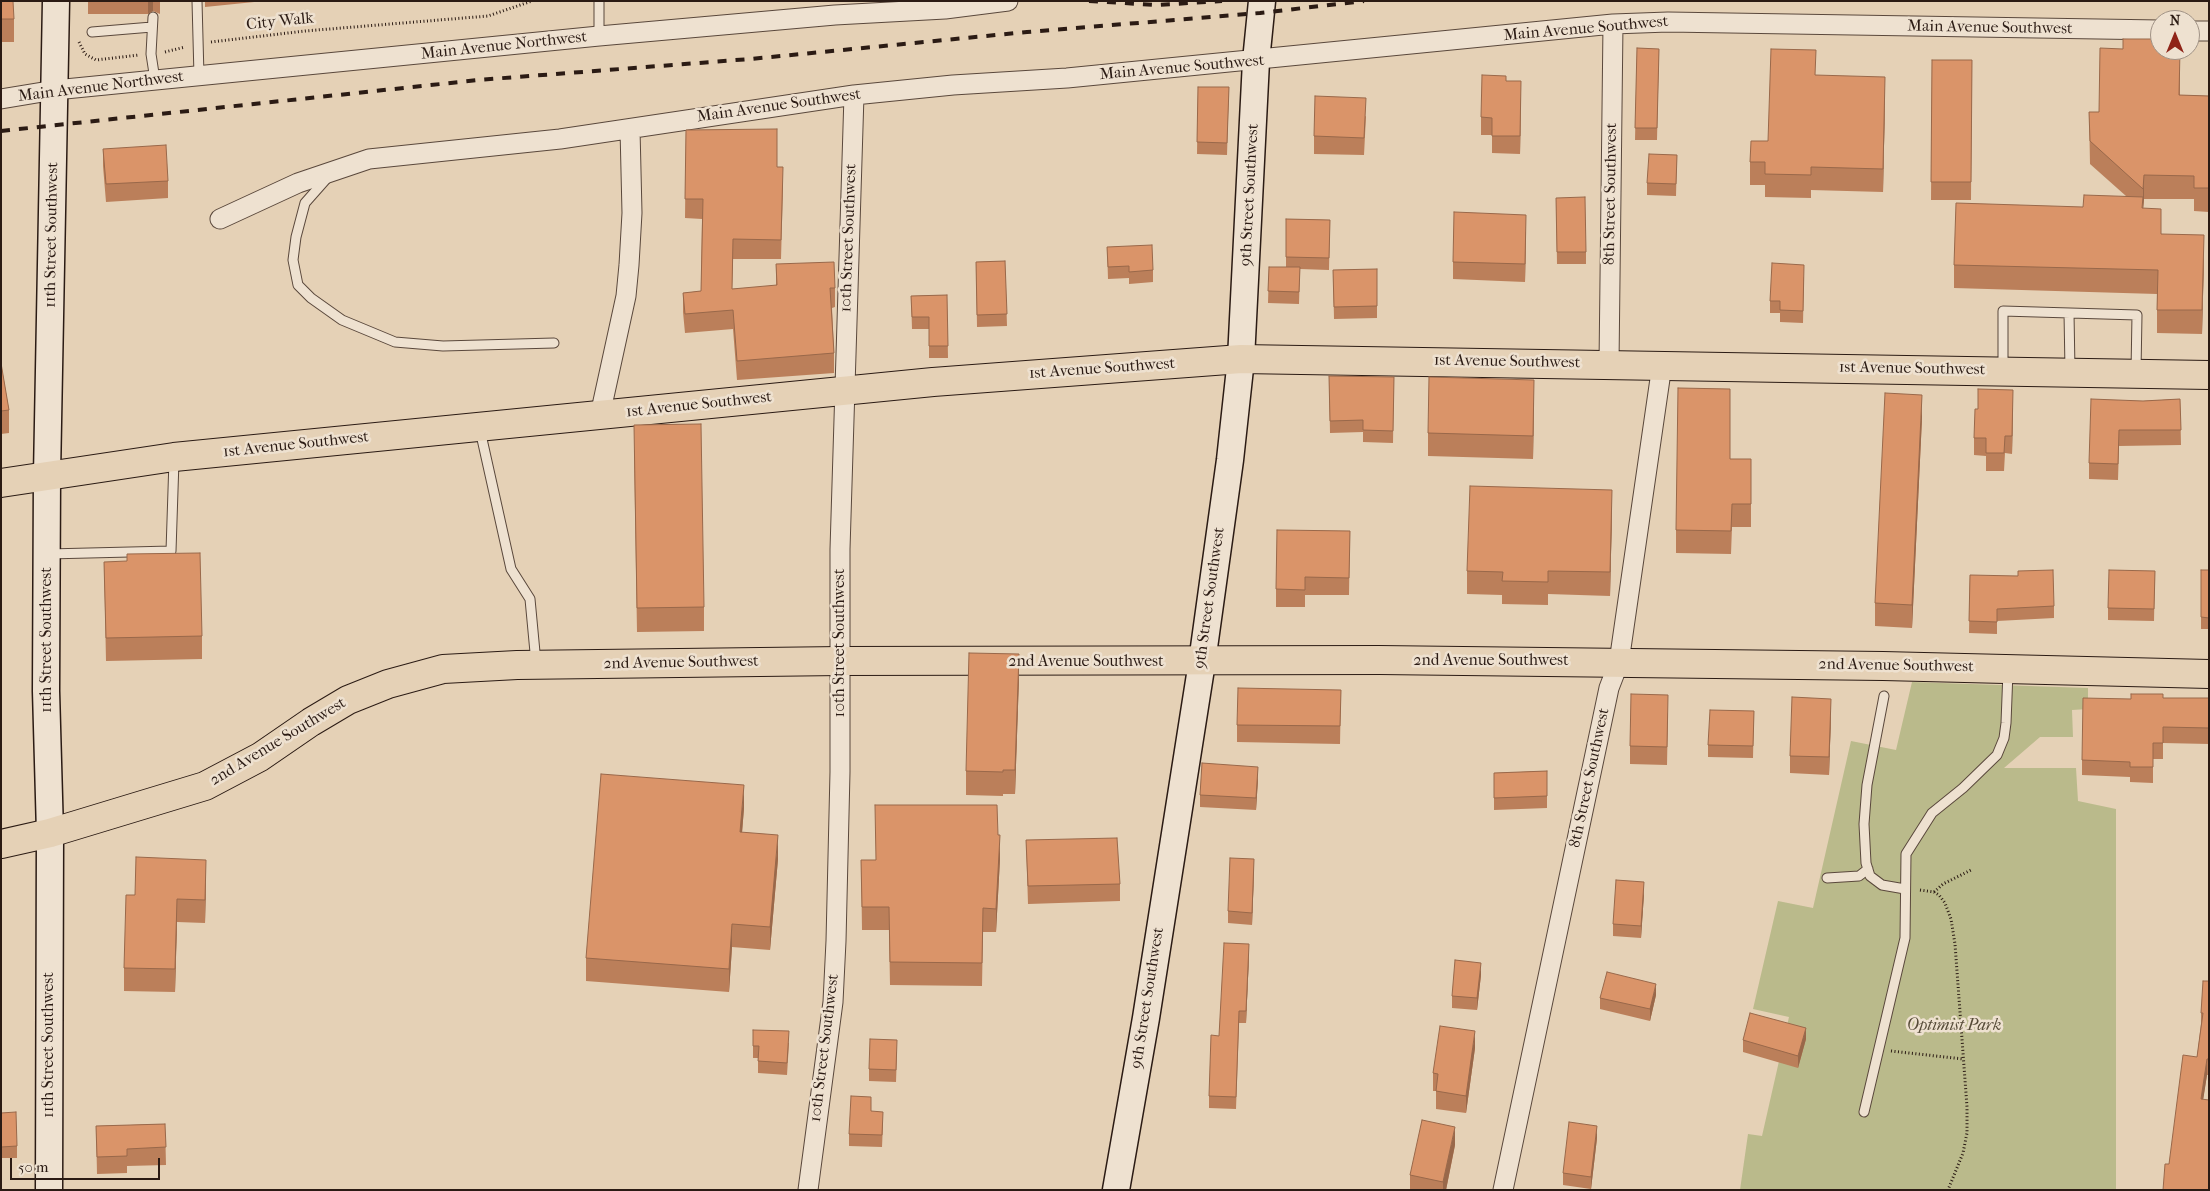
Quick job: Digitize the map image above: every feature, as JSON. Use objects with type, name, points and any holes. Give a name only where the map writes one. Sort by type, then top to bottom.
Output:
[{"type":"main road","name":"1st Avenue Southwest","points":[[1,483],[174,457],[846,391],[1119,367],[1241,359],[2209,375]]},
{"type":"main road","name":"2nd Avenue Southwest","points":[[1,844],[50,833],[205,786],[260,757],[311,722],[348,700],[388,684],[443,669],[536,665],[841,661],[1619,662],[2209,674]]},
{"type":"street","name":"11th Street Southwest","points":[[48,1190],[50,833],[46,691],[46,475],[56,1]]},
{"type":"street","name":"Main Avenue Northwest","points":[[1,99],[55,90],[599,36],[835,15],[945,9],[1008,1]]},
{"type":"street","name":"9th Street Southwest","points":[[1116,1190],[1146,1018],[1202,662],[1230,460],[1241,359],[1256,61],[1262,1]]},
{"type":"street","name":"Main Avenue Southwest","points":[[220,219],[298,183],[369,159],[560,139],[630,129],[661,122],[854,95],[1256,61],[1613,24],[1668,22],[2150,30]]},
{"type":"street","name":"8th Street Southwest","points":[[1609,364],[1613,24]]},
{"type":"street","name":"10th Street Southwest","points":[[808,1190],[833,1002],[840,772],[840,549],[854,95]]},
{"type":"street","points":[[600,415],[626,296],[632,213],[630,129]]},
{"type":"street","name":"8th Street Southwest","points":[[1504,1190],[1609,688],[1619,662],[1662,365]]},
{"type":"lane","points":[[197,1],[199,76]]},
{"type":"lane","points":[[599,1],[599,36]]},
{"type":"lane","points":[[92,32],[152,22],[151,54],[155,80]]},
{"type":"lane","points":[[333,171],[305,203],[296,237],[293,260],[298,285],[311,298],[342,320],[395,342],[443,346],[554,343]]},
{"type":"lane","points":[[2002,371],[2003,311],[2137,315],[2136,374]]},
{"type":"lane","points":[[2069,313],[2070,373]]},
{"type":"lane","points":[[480,427],[511,569],[530,599],[536,665]]},
{"type":"lane","points":[[46,554],[171,551],[174,457]]},
{"type":"lane","points":[[1864,1112],[1905,938],[1906,854],[1932,813],[1997,755],[2004,738],[2006,723],[2008,669]]},
{"type":"lane","points":[[1884,696],[1867,785],[1864,824],[1866,863],[1870,876],[1882,885],[1905,889]]},
{"type":"lane","points":[[1827,878],[1859,876],[1868,869]]},
{"type":"path","name":"City Walk","points":[[77,34],[86,54],[96,60],[151,54],[198,44],[312,30],[488,16],[532,1]]},
{"type":"path","points":[[1934,892],[1943,884],[1971,870]]},
{"type":"path","points":[[1905,889],[1934,892],[1939,895],[1945,903],[1954,935],[1967,1107],[1967,1133],[1963,1153],[1948,1190]]},
{"type":"path","points":[[1879,1049],[1963,1059]]},
{"type":"green space","name":"Optimist Park","points":[[1912,682],[2088,688],[2088,709],[2072,710],[2073,737],[2040,737],[2004,768],[2076,768],[2078,801],[2116,809],[2116,1190],[1740,1190],[1748,1134],[1762,1136],[1789,1017],[1753,1009],[1778,901],[1813,908],[1851,741],[1896,750]]},
{"type":"building","points":[[1,1],[13,1],[14,19],[1,19]]},
{"type":"building","points":[[2123,39],[2150,39],[2150,60],[2180,60],[2179,95],[2209,96],[2209,188],[2194,188],[2194,176],[2144,175],[2143,189],[2090,141],[2089,112],[2099,112],[2100,48],[2123,49]]},
{"type":"building","points":[[1637,48],[1659,49],[1657,128],[1635,128]]},
{"type":"building","points":[[1771,49],[1816,50],[1815,75],[1885,77],[1883,169],[1811,167],[1811,175],[1765,174],[1765,162],[1750,162],[1751,141],[1768,141]]},
{"type":"building","points":[[1932,60],[1972,60],[1971,182],[1931,182]]},
{"type":"building","points":[[1482,75],[1506,76],[1506,81],[1521,81],[1520,136],[1492,136],[1492,118],[1481,117]]},
{"type":"building","points":[[1198,87],[1229,87],[1227,143],[1197,142]]},
{"type":"building","points":[[1315,96],[1366,98],[1364,138],[1314,136]]},
{"type":"building","points":[[777,129],[777,167],[783,167],[781,240],[733,239],[732,289],[777,285],[776,264],[834,262],[835,288],[830,288],[834,353],[737,361],[733,310],[685,314],[683,293],[701,291],[703,199],[685,199],[686,130]]},
{"type":"building","points":[[166,145],[168,181],[106,184],[103,149]]},
{"type":"building","points":[[1649,154],[1677,155],[1676,184],[1647,183]]},
{"type":"building","points":[[2084,195],[2143,197],[2142,208],[2161,209],[2161,234],[2204,235],[2202,310],[2157,310],[2158,270],[1954,265],[1956,203],[2083,207]]},
{"type":"building","points":[[1585,197],[1586,252],[1557,252],[1556,198]]},
{"type":"building","points":[[1454,212],[1526,215],[1525,264],[1453,262]]},
{"type":"building","points":[[1286,219],[1330,220],[1329,258],[1286,257]]},
{"type":"building","points":[[1152,245],[1153,270],[1129,272],[1129,266],[1108,267],[1107,247]]},
{"type":"building","points":[[1005,261],[1007,314],[977,315],[976,262]]},
{"type":"building","points":[[1772,263],[1804,265],[1803,311],[1780,310],[1780,301],[1770,301]]},
{"type":"building","points":[[1269,267],[1300,267],[1299,292],[1268,291]]},
{"type":"building","points":[[1377,269],[1377,306],[1334,307],[1333,270]]},
{"type":"building","points":[[947,295],[948,346],[929,346],[929,317],[912,317],[911,296]]},
{"type":"building","points":[[1,363],[9,410],[1,411]]},
{"type":"building","points":[[1329,376],[1394,377],[1393,431],[1363,430],[1363,420],[1330,421]]},
{"type":"building","points":[[1429,377],[1534,380],[1533,436],[1428,433]]},
{"type":"building","points":[[1678,388],[1730,389],[1730,459],[1751,459],[1751,504],[1732,504],[1731,531],[1676,530]]},
{"type":"building","points":[[1978,389],[2013,390],[2012,436],[2005,436],[2004,453],[1986,453],[1986,438],[1974,438],[1975,409],[1978,409]]},
{"type":"building","points":[[1885,393],[1922,395],[1912,605],[1875,603]]},
{"type":"building","points":[[2091,399],[2143,401],[2180,399],[2181,430],[2119,430],[2118,464],[2089,463]]},
{"type":"building","points":[[701,424],[704,607],[637,608],[634,425]]},
{"type":"building","points":[[1470,486],[1612,490],[1610,572],[1548,571],[1548,582],[1502,581],[1503,572],[1467,571]]},
{"type":"building","points":[[1277,530],[1350,531],[1349,578],[1305,577],[1305,590],[1276,589]]},
{"type":"building","points":[[200,553],[202,636],[106,638],[104,562],[127,561],[127,554]]},
{"type":"building","points":[[2053,570],[2054,606],[1997,609],[1997,622],[1969,621],[1970,575],[2018,576],[2018,571]]},
{"type":"building","points":[[2109,570],[2155,571],[2154,609],[2108,608]]},
{"type":"building","points":[[2201,570],[2209,570],[2209,618],[2201,617]]},
{"type":"building","points":[[969,653],[1019,654],[1015,770],[1003,770],[1003,772],[966,771]]},
{"type":"building","points":[[1238,688],[1341,690],[1340,726],[1237,725]]},
{"type":"building","points":[[1631,694],[1668,695],[1667,747],[1630,746]]},
{"type":"building","points":[[2131,694],[2163,694],[2163,698],[2209,698],[2209,728],[2163,727],[2163,743],[2153,743],[2153,767],[2130,767],[2130,762],[2082,760],[2083,698],[2131,699]]},
{"type":"building","points":[[1792,697],[1831,699],[1829,757],[1790,756]]},
{"type":"building","points":[[1710,710],[1754,711],[1753,746],[1708,745]]},
{"type":"building","points":[[1202,763],[1258,767],[1256,798],[1200,795]]},
{"type":"building","points":[[1547,771],[1547,796],[1494,798],[1494,773]]},
{"type":"building","points":[[601,774],[744,785],[740,832],[778,835],[770,927],[732,924],[729,969],[586,958]]},
{"type":"building","points":[[875,805],[997,805],[998,835],[1000,835],[996,909],[983,908],[982,963],[890,962],[889,907],[862,907],[861,860],[876,860]]},
{"type":"building","points":[[1117,838],[1120,884],[1028,886],[1026,840]]},
{"type":"building","points":[[136,857],[206,860],[205,900],[177,899],[175,969],[124,968],[126,895],[135,895]]},
{"type":"building","points":[[1230,858],[1254,859],[1252,913],[1228,911]]},
{"type":"building","points":[[1616,880],[1644,882],[1641,926],[1613,924]]},
{"type":"building","points":[[1224,943],[1249,944],[1246,1011],[1239,1011],[1236,1097],[1209,1096],[1211,1035],[1219,1036]]},
{"type":"building","points":[[1455,960],[1481,963],[1477,998],[1452,996]]},
{"type":"building","points":[[1607,972],[1656,984],[1650,1009],[1600,998]]},
{"type":"building","points":[[2203,981],[2209,981],[2209,1059],[2207,1059],[2201,1099],[2209,1100],[2209,1190],[2163,1190],[2165,1164],[2169,1164],[2183,1055],[2197,1057],[2203,1013],[2201,1013]]},
{"type":"building","points":[[1750,1013],[1806,1028],[1798,1056],[1743,1040]]},
{"type":"building","points":[[1440,1026],[1475,1031],[1466,1096],[1436,1091],[1438,1074],[1433,1073]]},
{"type":"building","points":[[753,1030],[789,1031],[787,1063],[758,1061],[759,1046],[753,1046]]},
{"type":"building","points":[[870,1039],[897,1040],[896,1070],[869,1069]]},
{"type":"building","points":[[851,1096],[871,1097],[871,1111],[883,1112],[882,1135],[849,1134]]},
{"type":"building","points":[[16,1112],[17,1146],[1,1147],[1,1113]]},
{"type":"building","points":[[1422,1120],[1455,1127],[1443,1182],[1410,1175]]},
{"type":"building","points":[[1569,1122],[1597,1126],[1591,1177],[1563,1173]]},
{"type":"building","points":[[165,1124],[166,1147],[127,1149],[127,1156],[97,1157],[96,1126]]},
{"type":"railway","points":[[1089,1],[1157,5],[1222,1]]},
{"type":"railway","points":[[1,131],[478,80],[750,59],[1027,32],[1260,13],[1364,1]]}]
